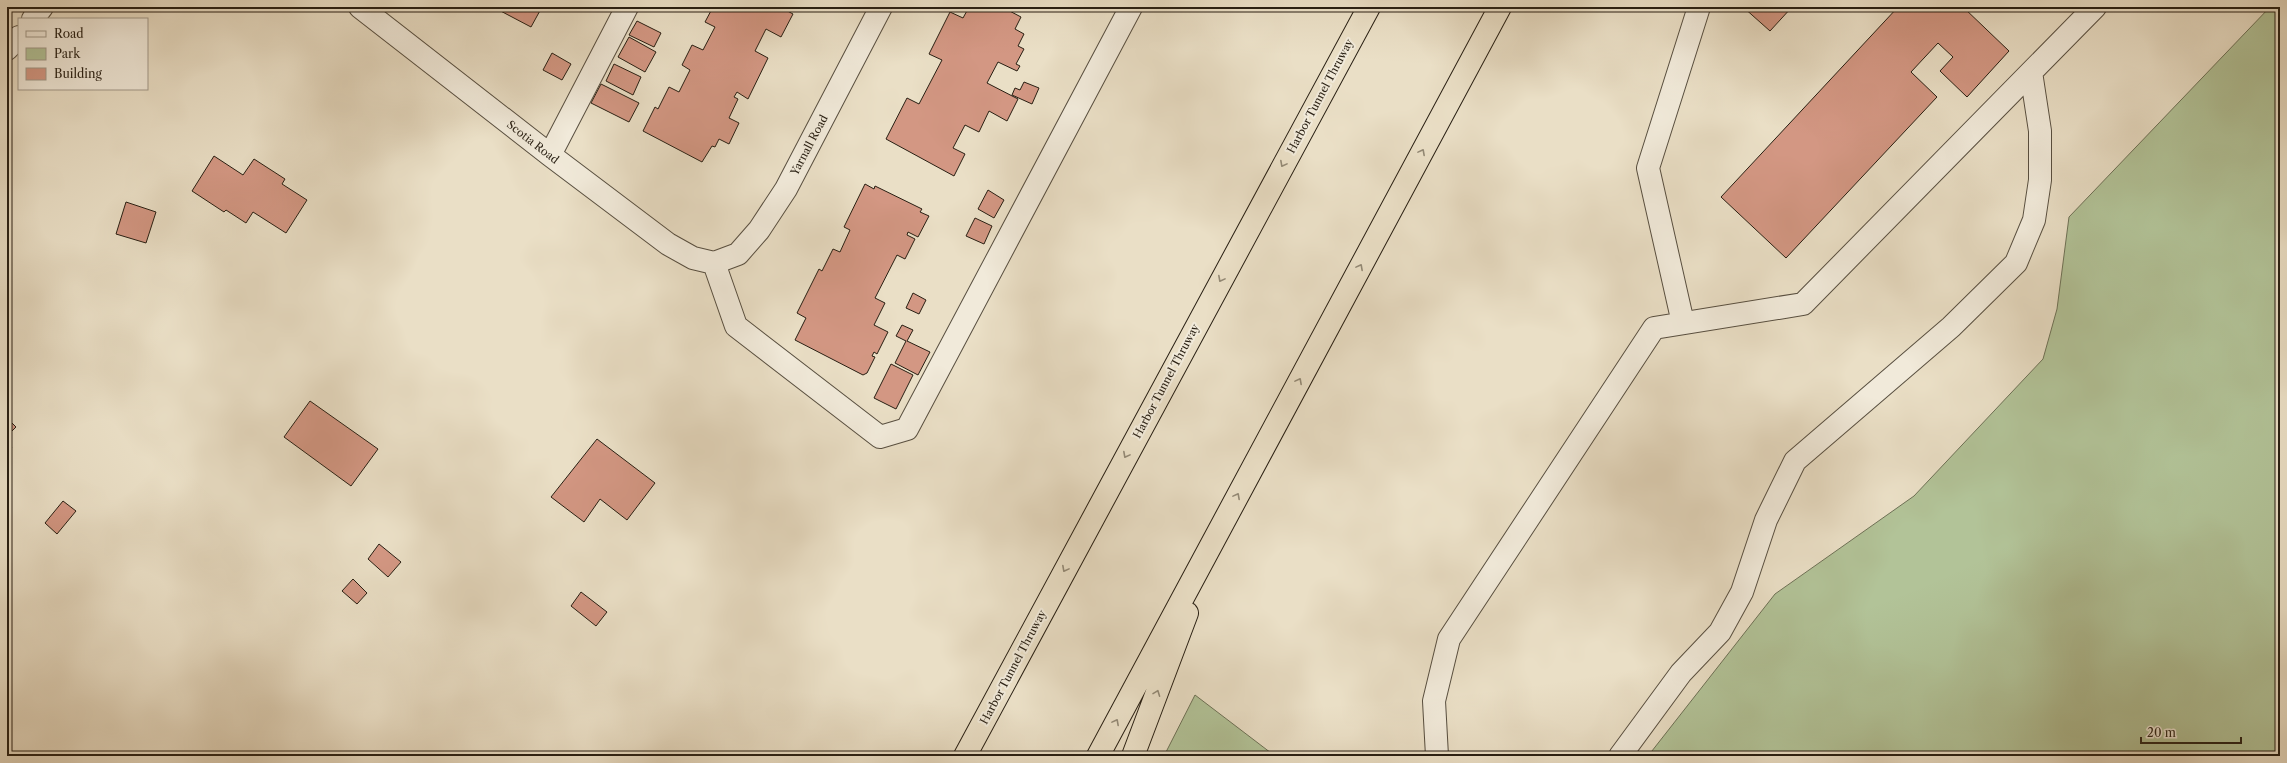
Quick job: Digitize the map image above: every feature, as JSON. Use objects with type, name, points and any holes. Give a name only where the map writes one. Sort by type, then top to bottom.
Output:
[{"type":"highway","name":"Harbor Tunnel Thruway","points":[[965,756],[1368,7]]},
{"type":"highway","points":[[1098,756],[1500,7]]},
{"type":"highway","points":[[1133,756],[1219,530]]},
{"type":"street","points":[[34,18],[42,7]]},
{"type":"street","points":[[550,155],[627,7]]},
{"type":"street","name":"Yarnall Road","points":[[714,263],[738,254],[763,224],[786,189],[881,7]]},
{"type":"street","points":[[714,263],[736,326],[880,437],[907,429],[1131,7]]},
{"type":"street","points":[[1683,323],[1648,168],[1699,7]]},
{"type":"street","points":[[1437,756],[1434,701],[1449,639],[1654,328],[1803,304],[2095,7]]},
{"type":"street","name":"Scotia Road","points":[[364,8],[550,155],[668,244],[693,258],[714,263]]},
{"type":"street","points":[[7,50],[18,38]]},
{"type":"street","points":[[1620,756],[1681,673],[1720,632],[1742,592],[1766,520],[1796,461],[1951,327],[2016,263],[2034,220],[2040,180],[2040,131],[2031,72]]},
{"type":"green space","points":[[2270,7],[2280,7],[2280,756],[1648,756],[1775,594],[1914,496],[2043,359],[2057,309],[2069,217]]},
{"type":"green space","points":[[1195,695],[1275,756],[1164,756]]},
{"type":"building","points":[[493,7],[542,7],[531,27]]},
{"type":"building","points":[[713,7],[780,7],[793,14],[781,37],[766,29],[755,51],[768,58],[748,99],[737,92],[734,97],[738,99],[729,118],[739,123],[729,144],[719,139],[715,147],[712,146],[702,162],[643,131],[655,107],[658,109],[669,87],[679,92],[690,70],[682,65],[692,45],[703,50],[715,27],[705,22]]},
{"type":"building","points":[[969,7],[1002,7],[1021,17],[1015,29],[1024,34],[1018,46],[1024,49],[1016,64],[1020,66],[1017,71],[998,62],[987,83],[1018,99],[1007,121],[989,111],[979,132],[965,125],[953,148],[965,154],[954,176],[886,139],[907,98],[919,104],[942,60],[929,54],[950,12],[963,18]]},
{"type":"building","points":[[1743,7],[1792,7],[1770,31]]},
{"type":"building","points":[[1898,7],[1963,7],[2009,51],[1967,97],[1940,71],[1953,57],[1938,43],[1911,72],[1937,97],[1786,258],[1721,197]]},
{"type":"building","points":[[637,21],[661,33],[654,47],[629,35]]},
{"type":"building","points":[[629,37],[656,52],[645,72],[618,57]]},
{"type":"building","points":[[552,53],[571,64],[562,80],[543,70]]},
{"type":"building","points":[[614,64],[641,77],[633,95],[606,81]]},
{"type":"building","points":[[1024,82],[1039,88],[1032,104],[1012,95],[1015,88],[1020,90]]},
{"type":"building","points":[[601,84],[639,103],[629,122],[591,103]]},
{"type":"building","points":[[214,156],[243,175],[254,159],[285,179],[282,184],[307,200],[286,233],[253,212],[246,223],[226,210],[224,212],[192,191]]},
{"type":"building","points":[[865,184],[874,189],[875,186],[922,209],[920,212],[929,216],[918,237],[908,232],[907,235],[915,239],[905,259],[897,255],[875,298],[885,303],[874,325],[888,332],[877,354],[874,352],[872,356],[875,357],[867,373],[863,375],[795,340],[806,318],[797,313],[819,269],[822,271],[833,249],[840,252],[850,230],[844,227]]},
{"type":"building","points":[[988,190],[1004,200],[994,218],[978,209]]},
{"type":"building","points":[[126,202],[156,212],[146,243],[116,234]]},
{"type":"building","points":[[975,218],[992,226],[984,244],[966,236]]},
{"type":"building","points":[[913,293],[926,300],[919,314],[906,308]]},
{"type":"building","points":[[902,325],[913,330],[907,341],[930,352],[918,375],[895,363],[906,341],[896,336]]},
{"type":"building","points":[[891,364],[913,375],[896,409],[874,398]]},
{"type":"building","points":[[310,401],[378,449],[351,486],[284,437]]},
{"type":"building","points":[[7,418],[16,427],[7,436]]},
{"type":"building","points":[[597,439],[655,483],[627,520],[600,499],[584,522],[551,497]]},
{"type":"building","points":[[7,442],[12,448],[7,453]]},
{"type":"building","points":[[63,501],[76,511],[57,534],[45,523]]},
{"type":"building","points":[[379,544],[401,562],[388,577],[368,559]]},
{"type":"building","points":[[353,579],[367,593],[357,604],[342,591]]},
{"type":"building","points":[[581,592],[607,612],[596,626],[571,606]]}]
